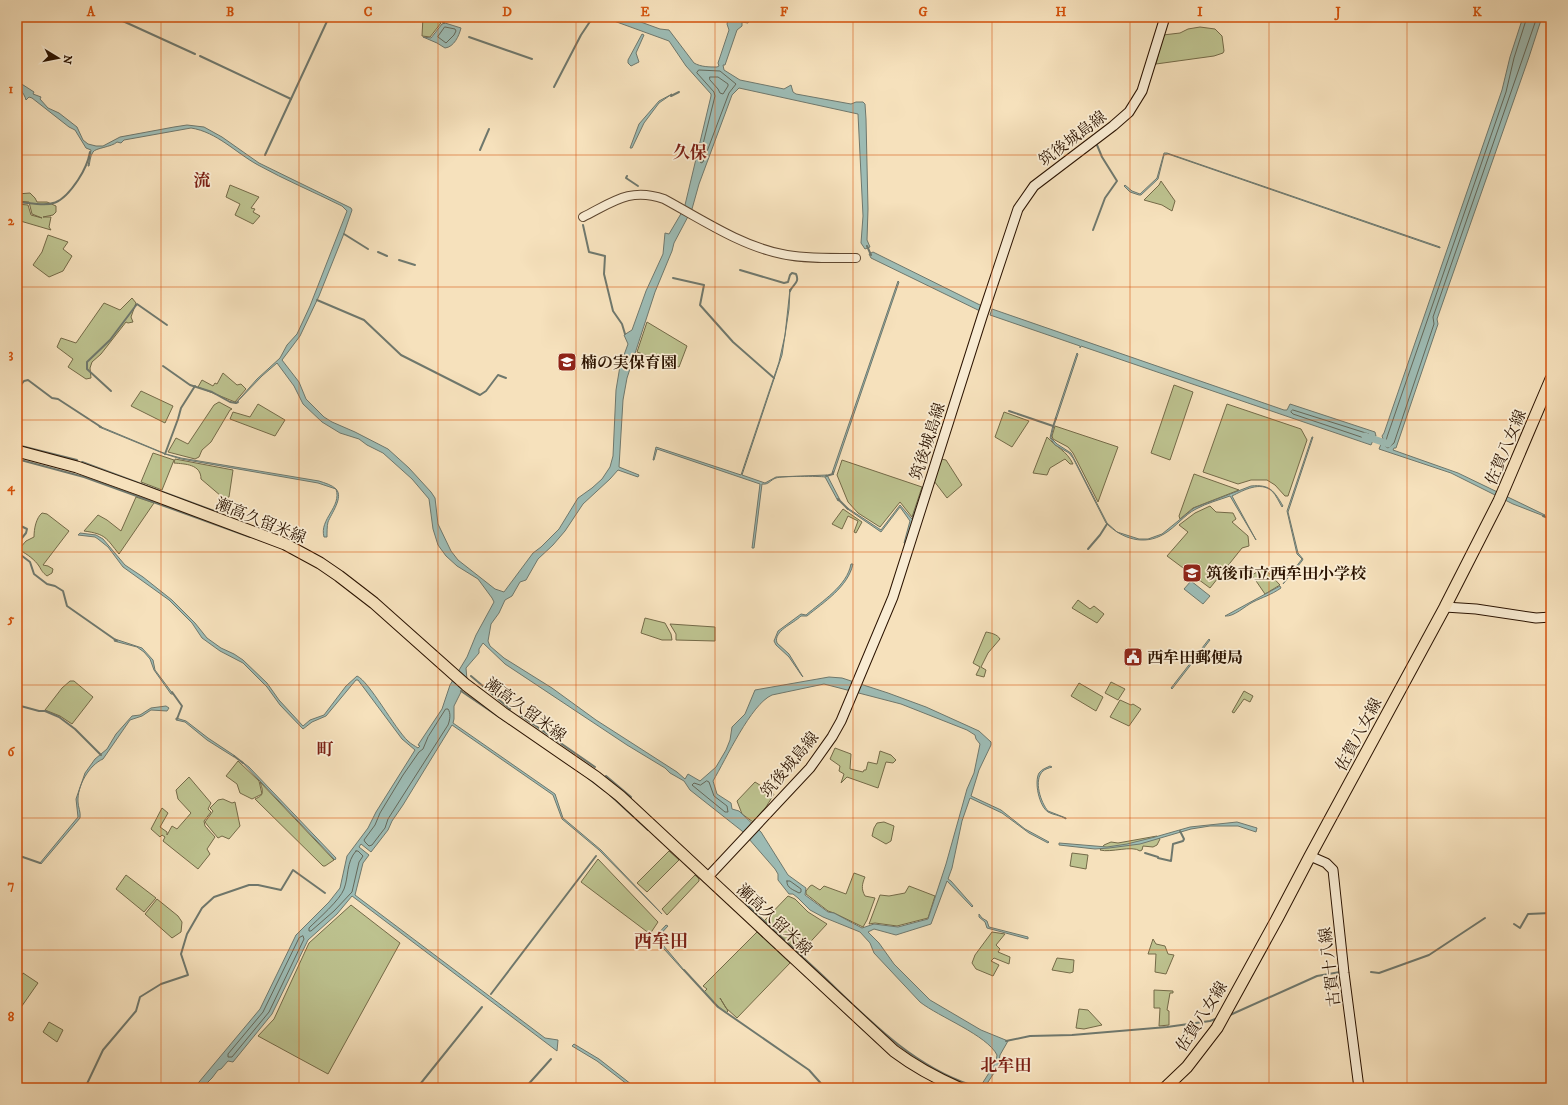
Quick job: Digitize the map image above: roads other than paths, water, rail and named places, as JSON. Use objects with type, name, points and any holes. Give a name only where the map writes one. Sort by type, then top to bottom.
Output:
[{"type":"main road","name":"筑後城島線","points":[[708,878],[810,768],[841,721],[894,597],[984,309],[1018,209],[1034,186],[1113,126],[1129,112],[1142,91],[1165,17]]},
{"type":"main road","name":"佐賀八女線","points":[[1165,1088],[1187,1067],[1216,1028],[1278,917],[1445,607],[1499,501],[1551,379]]},
{"type":"main road","name":"瀬高久留米線","points":[[17,451],[84,470],[285,544],[320,563],[353,586],[466,685],[503,714],[596,777],[620,796],[894,1051],[910,1063],[938,1079],[959,1088]]},
{"type":"main road","points":[[1445,607],[1476,609],[1536,618],[1551,617]]},
{"type":"main road","name":"古賀十八線","points":[[1310,856],[1326,863],[1333,870],[1344,974],[1359,1088]]},
{"type":"street","points":[[583,217],[615,200],[634,194],[650,194],[664,199],[751,245],[783,254],[832,258],[856,258]]},
{"type":"water","points":[[603,17],[627,17],[660,29],[669,30],[694,63],[702,66],[717,67],[719,66],[718,63],[729,30],[727,24],[728,20],[722,19],[723,17],[751,17],[748,23],[742,22],[742,26],[737,30],[725,65],[723,65],[724,70],[740,80],[784,89],[791,85],[793,92],[796,94],[851,104],[863,102],[865,104],[868,209],[867,240],[870,247],[865,249],[861,243],[863,216],[858,114],[739,88],[732,95],[699,184],[692,209],[674,243],[655,292],[627,378],[623,400],[619,467],[639,475],[638,477],[618,470],[583,504],[565,531],[538,559],[526,580],[520,582],[512,596],[505,600],[499,613],[491,624],[488,641],[490,646],[504,658],[552,688],[596,720],[677,772],[685,779],[688,774],[700,781],[716,767],[730,740],[732,727],[745,714],[755,690],[829,677],[842,678],[888,693],[926,707],[979,731],[991,742],[991,745],[979,770],[971,796],[1001,810],[1025,829],[1049,842],[1048,843],[1029,833],[1002,813],[970,798],[962,821],[952,868],[948,879],[973,906],[972,907],[947,881],[931,924],[896,935],[874,929],[868,932],[879,943],[894,964],[930,1000],[981,1030],[1008,1041],[1000,1055],[998,1067],[984,1088],[980,1087],[996,1062],[997,1055],[992,1048],[973,1033],[920,1002],[874,953],[870,943],[860,932],[823,917],[810,910],[793,894],[789,894],[778,880],[778,874],[775,869],[742,831],[690,790],[684,781],[505,664],[483,643],[479,649],[479,653],[466,668],[467,680],[454,706],[453,723],[555,794],[563,818],[601,850],[662,914],[599,850],[562,819],[553,795],[452,725],[392,821],[388,830],[371,852],[361,844],[359,847],[369,855],[363,863],[355,895],[545,1038],[558,1040],[557,1051],[352,896],[337,914],[308,940],[272,1014],[233,1062],[228,1061],[202,1088],[194,1088],[260,1009],[296,935],[329,902],[340,888],[347,856],[368,828],[376,812],[415,750],[402,739],[358,680],[356,680],[326,716],[312,722],[303,729],[280,705],[267,687],[243,663],[220,651],[202,638],[192,623],[169,600],[123,567],[108,547],[98,539],[95,537],[78,535],[80,533],[96,535],[103,539],[125,565],[172,600],[195,623],[207,638],[221,648],[243,660],[267,683],[279,700],[303,726],[310,720],[324,715],[346,686],[357,676],[368,687],[403,735],[409,742],[418,748],[420,746],[418,745],[442,709],[450,685],[467,657],[476,635],[494,602],[478,579],[457,566],[446,556],[438,545],[433,529],[429,499],[412,479],[383,453],[359,439],[340,433],[322,422],[303,404],[294,386],[277,363],[235,404],[257,379],[280,358],[287,345],[297,334],[310,306],[347,211],[342,206],[258,165],[218,138],[200,130],[191,128],[124,140],[121,143],[117,142],[115,144],[97,149],[91,155],[88,166],[91,150],[86,148],[75,130],[32,98],[29,97],[26,100],[17,81],[34,92],[33,94],[41,97],[40,99],[48,108],[59,113],[77,127],[83,140],[88,144],[103,146],[120,137],[187,125],[204,127],[222,137],[259,163],[351,208],[352,210],[343,236],[319,296],[300,336],[282,360],[299,382],[306,399],[324,417],[388,449],[409,468],[435,498],[438,524],[451,551],[458,560],[495,589],[504,592],[533,553],[559,529],[578,498],[602,479],[610,467],[613,456],[616,390],[620,366],[628,344],[624,335],[632,330],[646,291],[663,254],[665,233],[669,234],[685,205],[711,96],[711,94],[686,66],[669,41]],"holes":[[[824,684],[901,704],[967,730],[975,735],[980,744],[974,773],[967,789],[946,864],[928,919],[898,927],[874,924],[862,928],[834,913],[828,912],[805,895],[806,888],[788,875],[761,832],[739,811],[732,809],[731,803],[717,794],[713,781],[748,720],[764,700],[772,695]]]},
{"type":"water","points":[[1523,17],[1542,17],[1437,319],[1438,324],[1396,448],[1393,450],[1458,473],[1545,515],[1544,516],[1513,504],[1451,473],[1379,449],[1383,439],[1382,436],[1502,90],[1510,57]]},
{"type":"water","points":[[445,23],[461,28],[457,38],[451,46],[445,48],[423,37],[431,38],[442,24]]},
{"type":"water","points":[[642,34],[644,35],[636,53],[639,62],[631,66],[628,63],[628,60]]},
{"type":"water","points":[[672,94],[659,103],[644,123],[632,148],[630,148],[639,124],[659,101]]},
{"type":"water","points":[[1164,153],[1167,153],[1440,248],[1168,154],[1164,155],[1158,179],[1141,195],[1130,192],[1124,186],[1125,185],[1132,191],[1140,194],[1157,178]]},
{"type":"water","points":[[873,252],[982,306],[980,311],[871,258],[869,254]]},
{"type":"water","points":[[898,281],[899,282],[833,475],[832,473]]},
{"type":"water","points":[[790,289],[789,309],[782,355],[742,475],[765,483],[776,477],[793,476],[779,477],[766,484],[762,484],[754,548],[752,548],[760,484],[657,449],[653,460],[656,447],[741,475],[779,362],[785,335]]},
{"type":"water","points":[[992,309],[1284,410],[1287,410],[1290,404],[1375,432],[1376,436],[1371,445],[1081,346],[1080,348],[1080,346],[990,315]]},
{"type":"water","points":[[1077,353],[1078,354],[1056,420],[1055,419]]},
{"type":"water","points":[[1053,425],[1051,438],[1071,453],[1107,523],[1116,531],[1106,523],[1073,458],[1069,453],[1055,445],[1050,438]]},
{"type":"water","points":[[99,426],[166,454],[181,458],[319,481],[336,489],[318,483],[181,459],[165,454]]},
{"type":"water","points":[[1312,437],[1288,512],[1298,553],[1303,559],[1283,584],[1302,559],[1297,554],[1287,511]]},
{"type":"water","points":[[827,475],[840,500],[838,501],[825,477],[802,476]]},
{"type":"water","points":[[926,478],[906,544],[904,543],[910,521],[900,507],[881,532],[846,508],[881,530],[900,505],[912,519]]},
{"type":"water","points":[[1251,486],[1263,486],[1267,487],[1272,491],[1267,488],[1257,487],[1242,491],[1232,496],[1256,540],[1230,496],[1196,509],[1164,534],[1156,538],[1149,540],[1134,539],[1126,537],[1118,532],[1139,539],[1148,539],[1162,534],[1194,508]]},
{"type":"water","points":[[336,489],[339,496],[338,501],[328,522],[327,537],[324,537],[323,531],[325,524],[336,502]]},
{"type":"water","points":[[1272,491],[1277,496],[1283,506],[1282,507]]},
{"type":"water","points":[[851,564],[853,564],[850,572],[841,587],[807,616],[801,616],[784,628],[778,635],[777,643],[789,654],[803,677],[789,657],[776,645],[774,641],[778,631],[801,614],[806,615],[833,592],[845,579]]},
{"type":"water","points":[[1191,581],[1210,596],[1203,604],[1184,589]]},
{"type":"water","points":[[1280,586],[1281,588],[1253,602],[1236,613],[1225,616]]},
{"type":"water","points":[[115,639],[142,648],[153,660],[155,670],[173,694],[171,694],[154,670],[150,659],[144,652],[137,647],[114,641]]},
{"type":"water","points":[[1209,639],[1210,640],[1172,689],[1171,688]]},
{"type":"water","points":[[166,706],[169,708],[167,711],[151,710],[142,716],[130,720],[103,759],[89,771],[82,783],[78,796],[80,818],[41,864],[40,863],[78,817],[76,799],[85,773],[95,759],[107,749],[116,734],[132,716],[140,715],[151,708]]},
{"type":"water","points":[[176,718],[186,721],[235,756],[234,757],[207,740],[185,722],[176,720]]},
{"type":"water","points":[[241,761],[249,767],[336,858],[335,860]]},
{"type":"water","points":[[1050,766],[1052,767],[1043,771],[1040,775],[1038,786],[1039,791],[1043,803],[1048,811],[1066,819],[1048,812],[1042,805],[1038,794],[1037,782],[1039,773],[1041,770]]},
{"type":"water","points":[[1237,822],[1257,828],[1256,832],[1238,826],[1210,826],[1191,829],[1140,844],[1109,848],[1095,849],[1059,845],[1059,843],[1107,847],[1127,844],[1190,827]]},
{"type":"water","points":[[979,914],[987,921],[989,927],[1028,937],[1028,939],[987,928],[985,922],[979,917]]},
{"type":"water","points":[[666,925],[668,926],[657,938],[684,970],[655,939],[655,937]]},
{"type":"water","points":[[574,1044],[599,1059],[636,1088],[632,1088],[597,1061],[572,1046]]},
{"type":"waterway","points":[[114,17],[195,54]]},
{"type":"waterway","points":[[265,155],[329,17]]},
{"type":"waterway","points":[[434,17],[444,23]]},
{"type":"waterway","points":[[554,87],[581,35],[593,17]]},
{"type":"waterway","points":[[469,37],[532,59]]},
{"type":"waterway","points":[[200,56],[291,99]]},
{"type":"waterway","points":[[671,96],[679,92]]},
{"type":"waterway","points":[[480,150],[489,129]]},
{"type":"waterway","points":[[1093,230],[1105,198],[1117,181],[1102,157],[1097,145]]},
{"type":"waterway","points":[[17,202],[46,204],[59,201],[65,197],[84,170],[90,152]]},
{"type":"waterway","points":[[627,176],[626,178],[638,186]]},
{"type":"waterway","points":[[583,225],[589,252],[605,256],[604,274],[613,311],[622,324],[625,334]]},
{"type":"waterway","points":[[344,234],[368,249]]},
{"type":"waterway","points":[[867,246],[871,255]]},
{"type":"waterway","points":[[378,252],[387,256]]},
{"type":"waterway","points":[[399,260],[415,265]]},
{"type":"waterway","points":[[740,270],[784,283],[788,282],[792,273],[796,274],[797,281],[790,291]]},
{"type":"waterway","points":[[673,278],[704,285],[700,305],[733,342],[774,378]]},
{"type":"waterway","points":[[317,300],[364,320],[401,355],[480,395],[486,391],[498,375],[506,378]]},
{"type":"waterway","points":[[111,391],[87,369],[87,362],[110,340],[137,304],[167,325]]},
{"type":"waterway","points":[[163,366],[190,385],[212,392],[230,402],[238,402]]},
{"type":"waterway","points":[[17,390],[24,381],[28,380],[52,398],[58,399],[101,427]]},
{"type":"waterway","points":[[165,454],[181,408],[195,386]]},
{"type":"waterway","points":[[1009,411],[1053,426]]},
{"type":"waterway","points":[[1053,427],[1056,418]]},
{"type":"waterway","points":[[1365,436],[1388,444],[1389,442]]},
{"type":"waterway","points":[[17,445],[77,460]]},
{"type":"waterway","points":[[17,459],[84,477],[250,537]]},
{"type":"waterway","points":[[82,462],[217,512]]},
{"type":"waterway","points":[[826,476],[833,474],[833,472]]},
{"type":"waterway","points":[[838,499],[848,509]]},
{"type":"waterway","points":[[1543,516],[1551,519]]},
{"type":"waterway","points":[[17,524],[27,529],[26,533],[17,544]]},
{"type":"waterway","points":[[1088,549],[1107,524]]},
{"type":"waterway","points":[[17,552],[30,562],[34,574],[47,584],[55,586],[63,591],[67,606],[117,641]]},
{"type":"waterway","points":[[471,676],[510,709]]},
{"type":"waterway","points":[[461,691],[505,721]]},
{"type":"waterway","points":[[172,692],[182,706],[177,719]]},
{"type":"waterway","points":[[17,705],[39,711],[45,711],[59,717],[75,729],[101,755]]},
{"type":"waterway","points":[[520,715],[595,767]]},
{"type":"waterway","points":[[234,756],[243,763]]},
{"type":"waterway","points":[[606,776],[631,797]]},
{"type":"waterway","points":[[588,778],[605,791]]},
{"type":"waterway","points":[[610,795],[648,830]]},
{"type":"waterway","points":[[1145,853],[1171,861],[1173,844],[1183,841],[1184,839],[1180,831]]},
{"type":"waterway","points":[[17,855],[40,863]]},
{"type":"waterway","points":[[491,994],[596,856]]},
{"type":"waterway","points":[[85,1088],[103,1050],[136,1011],[140,997],[161,984],[188,975],[181,954],[187,934],[202,908],[214,897],[249,885],[258,885],[281,890],[293,870],[325,893]]},
{"type":"waterway","points":[[746,904],[891,1039],[909,1053],[929,1065],[949,1076],[971,1085]]},
{"type":"waterway","points":[[1514,924],[1520,928],[1528,914],[1551,913]]},
{"type":"waterway","points":[[1371,972],[1379,973],[1429,955],[1485,918]]},
{"type":"waterway","points":[[767,940],[878,1043]]},
{"type":"waterway","points":[[684,970],[718,1007],[809,1070],[825,1088]]},
{"type":"waterway","points":[[1230,1015],[1317,976],[1340,972]]},
{"type":"waterway","points":[[417,1088],[482,1007]]},
{"type":"waterway","points":[[1006,1041],[1030,1036],[1072,1035],[1167,1027],[1210,1021],[1218,1018]]},
{"type":"waterway","points":[[525,1088],[551,1059]]},
{"type":"place","name":"楠の実保育園","points":[[567,362]]},
{"type":"place","name":"筑後市立西牟田小学校","points":[[1192,573]]},
{"type":"place","name":"西牟田郵便局","points":[[1133,657]]},
{"type":"district","name":"久保","points":[[690,152]]},
{"type":"district","name":"流","points":[[202,180]]},
{"type":"district","name":"町","points":[[325,749]]},
{"type":"district","name":"西牟田","points":[[661,941]]},
{"type":"district","name":"北牟田","points":[[1006,1065]]}]
